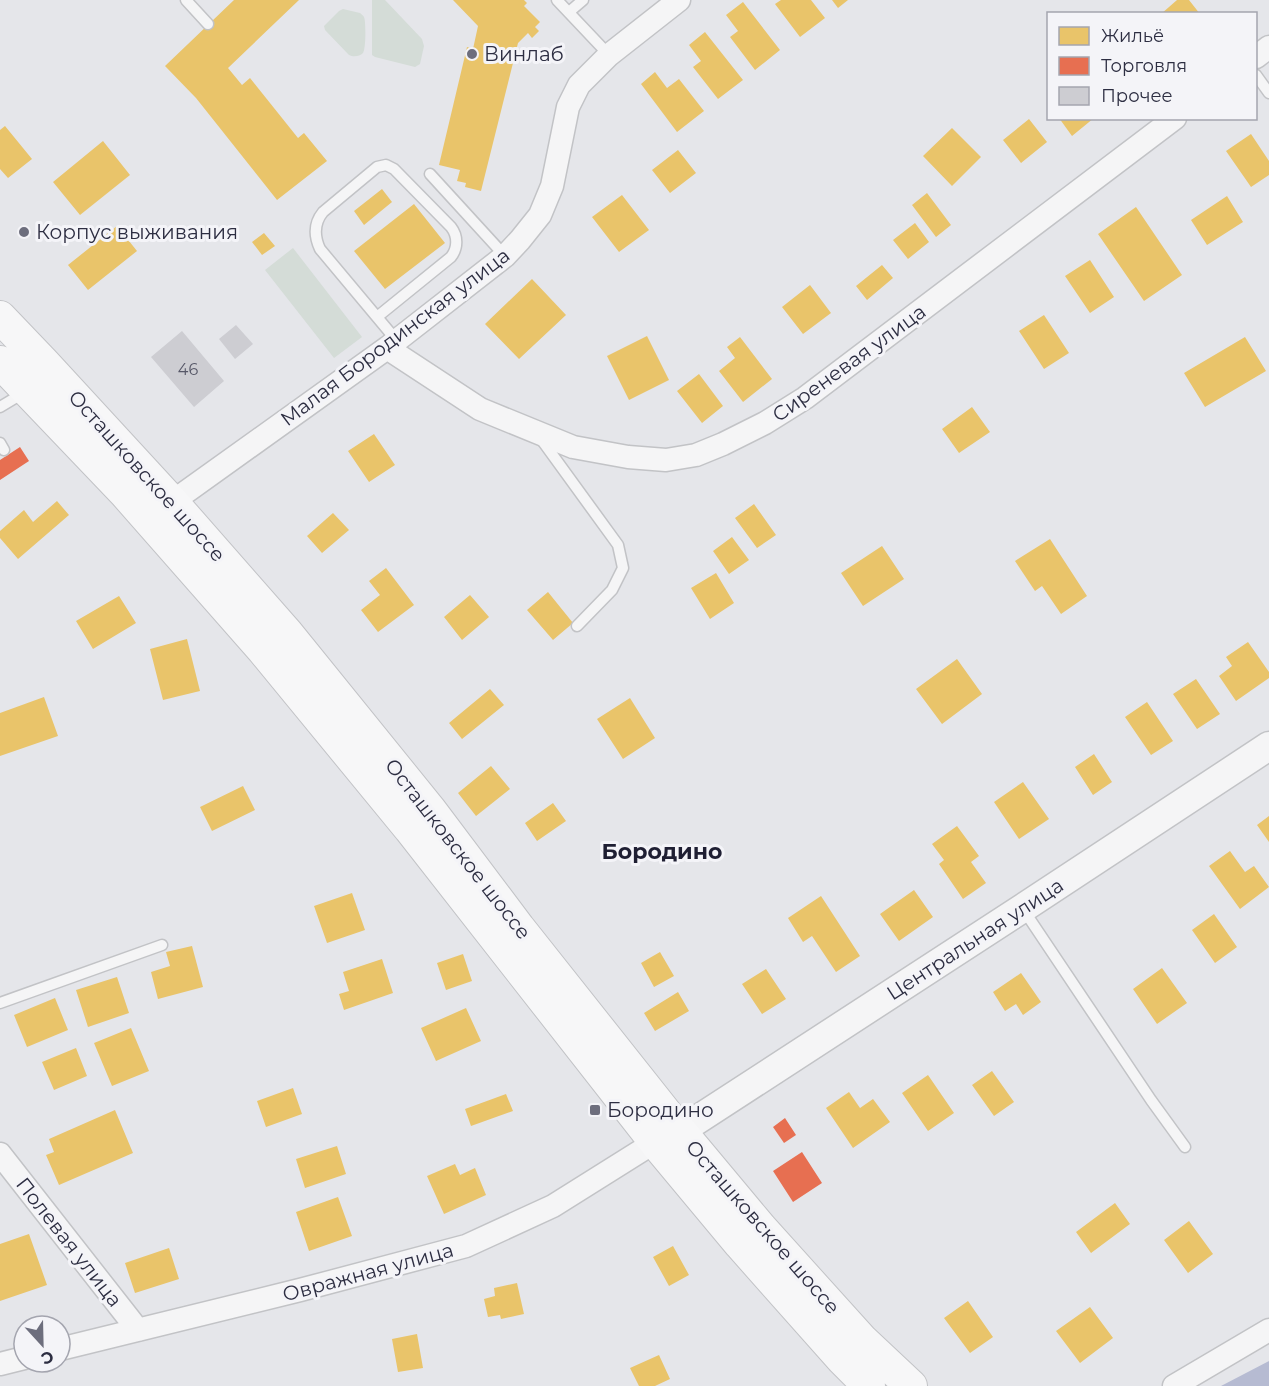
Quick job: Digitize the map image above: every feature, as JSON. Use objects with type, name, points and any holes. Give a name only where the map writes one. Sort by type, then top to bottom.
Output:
[{"type":"main road","name":"Осташковское шоссе","points":[[0,317],[172,502],[287,633],[431,811],[519,928],[740,1244],[842,1359],[869,1386]]},
{"type":"main road","name":"Осташковское шоссе","points":[[0,362],[125,493],[263,650],[667,1137],[761,1228],[862,1340],[911,1386]]},
{"type":"street","name":"Малая Бородинская улица","points":[[172,502],[392,345],[505,256],[540,215],[552,186],[568,107],[579,85],[609,55],[679,0]]},
{"type":"street","points":[[1257,56],[1269,47]]},
{"type":"street","name":"Сиреневая улица","points":[[392,345],[480,409],[573,447],[628,457],[666,460],[696,454],[734,439],[805,398],[1172,120]]},
{"type":"street","name":"Центральная улица","points":[[667,1137],[1023,908],[1269,746]]},
{"type":"street","name":"Овражная улица","points":[[72,1346],[466,1246],[553,1206],[667,1137]]},
{"type":"street","name":"Полевая улица","points":[[0,1154],[138,1330]]},
{"type":"street","points":[[1174,1386],[1269,1330]]},
{"type":"lane","points":[[186,0],[208,24]]},
{"type":"lane","points":[[557,0],[609,55]]},
{"type":"lane","points":[[569,12],[583,0]]},
{"type":"lane","points":[[1257,76],[1269,93]]},
{"type":"lane","points":[[376,317],[451,257],[456,246],[456,237],[451,227],[394,169],[387,165],[377,167],[322,212],[318,217],[315,235],[320,249],[376,317],[392,345]]},
{"type":"lane","points":[[430,174],[505,256]]},
{"type":"lane","points":[[0,407],[27,390]]},
{"type":"lane","points":[[535,431],[618,545],[623,568],[612,590],[577,626]]},
{"type":"lane","points":[[1023,908],[1185,1147]]},
{"type":"lane","points":[[0,1003],[162,945]]},
{"type":"shaded area","points":[[372,0],[385,0],[422,39],[424,46],[420,64],[415,67],[372,55]]},
{"type":"shaded area","points":[[343,9],[360,13],[364,17],[365,46],[363,53],[358,56],[349,55],[325,30],[324,26]]},
{"type":"shaded area","points":[[293,248],[362,337],[334,358],[265,270]]},
{"type":"water","points":[[1269,1361],[1269,1386],[1221,1386]]},
{"type":"building: Жильё","points":[[234,0],[299,0],[228,68],[242,85],[250,78],[298,138],[304,133],[327,161],[277,200],[196,98],[165,66]]},
{"type":"building: Жильё","points":[[453,0],[524,0],[527,3],[524,6],[540,22],[535,27],[539,31],[532,38],[528,33],[518,43],[481,191],[465,187],[466,183],[457,181],[460,170],[439,165],[467,47],[473,49],[478,26]]},
{"type":"building: Жильё","points":[[781,0],[811,0],[825,18],[800,37],[775,4]]},
{"type":"building: Жильё","points":[[832,0],[848,0],[838,8]]},
{"type":"building: Жильё","points":[[1177,0],[1189,0],[1198,12],[1163,12]]},
{"type":"building: Жильё","points":[[743,2],[780,50],[755,70],[730,37],[738,31],[726,15]]},
{"type":"building: Жильё","points":[[705,32],[743,80],[718,99],[693,67],[701,61],[689,45]]},
{"type":"building: Жильё","points":[[655,72],[667,88],[679,79],[704,111],[677,132],[641,84]]},
{"type":"building: Жильё","points":[[1029,119],[1047,142],[1021,163],[1003,140]]},
{"type":"building: Жильё","points":[[1060,120],[1092,120],[1072,136]]},
{"type":"building: Жильё","points":[[5,126],[32,159],[8,178],[0,169],[0,130]]},
{"type":"building: Жильё","points":[[952,128],[981,157],[952,186],[923,156]]},
{"type":"building: Жильё","points":[[1251,134],[1269,161],[1269,175],[1251,187],[1226,151]]},
{"type":"building: Жильё","points":[[103,141],[130,175],[80,215],[53,182]]},
{"type":"building: Жильё","points":[[678,150],[696,173],[670,193],[652,170]]},
{"type":"building: Жильё","points":[[382,189],[392,202],[364,225],[354,211]]},
{"type":"building: Жильё","points":[[927,193],[951,225],[936,237],[912,205]]},
{"type":"building: Жильё","points":[[622,195],[649,230],[619,252],[592,217]]},
{"type":"building: Жильё","points":[[1227,196],[1243,222],[1207,245],[1191,220]]},
{"type":"building: Жильё","points":[[414,204],[445,243],[385,289],[354,251]]},
{"type":"building: Жильё","points":[[1136,207],[1182,275],[1144,301],[1098,234]]},
{"type":"building: Жильё","points":[[915,223],[929,242],[908,259],[893,240]]},
{"type":"building: Жильё","points":[[117,226],[137,251],[88,290],[68,265]]},
{"type":"building: Жильё","points":[[264,233],[275,246],[262,255],[252,242]]},
{"type":"building: Жильё","points":[[1090,260],[1114,297],[1090,313],[1065,276]]},
{"type":"building: Жильё","points":[[882,265],[893,278],[867,300],[856,286]]},
{"type":"building: Жильё","points":[[532,279],[566,315],[519,359],[485,324]]},
{"type":"building: Жильё","points":[[810,285],[831,313],[803,334],[782,307]]},
{"type":"building: Жильё","points":[[1044,315],[1069,353],[1044,369],[1019,331]]},
{"type":"building: Жильё","points":[[647,336],[669,380],[629,400],[607,356]]},
{"type":"building: Жильё","points":[[740,337],[772,379],[743,402],[719,371],[735,358],[727,347]]},
{"type":"building: Жильё","points":[[1245,337],[1266,371],[1205,407],[1184,373]]},
{"type":"building: Жильё","points":[[699,374],[723,406],[702,423],[677,391]]},
{"type":"building: Жильё","points":[[972,407],[990,432],[959,453],[942,429]]},
{"type":"building: Жильё","points":[[374,434],[395,465],[369,482],[348,451]]},
{"type":"building: Жильё","points":[[57,501],[69,515],[18,559],[0,538],[0,531],[24,510],[33,522]]},
{"type":"building: Жильё","points":[[754,504],[776,535],[757,548],[735,518]]},
{"type":"building: Жильё","points":[[333,513],[349,530],[322,553],[307,536]]},
{"type":"building: Жильё","points":[[732,537],[749,560],[729,574],[713,551]]},
{"type":"building: Жильё","points":[[1050,539],[1087,596],[1061,614],[1042,586],[1035,591],[1015,561]]},
{"type":"building: Жильё","points":[[882,546],[904,579],[863,606],[841,573]]},
{"type":"building: Жильё","points":[[386,568],[414,605],[378,632],[361,610],[380,595],[369,581]]},
{"type":"building: Жильё","points":[[716,573],[734,603],[710,619],[691,588]]},
{"type":"building: Жильё","points":[[548,592],[573,623],[553,640],[527,610]]},
{"type":"building: Жильё","points":[[470,595],[489,617],[462,640],[444,617]]},
{"type":"building: Жильё","points":[[119,596],[136,623],[93,649],[76,621]]},
{"type":"building: Жильё","points":[[187,639],[200,691],[163,700],[150,649]]},
{"type":"building: Жильё","points":[[1248,642],[1269,672],[1269,678],[1236,701],[1219,676],[1232,666],[1226,657]]},
{"type":"building: Жильё","points":[[957,659],[982,694],[942,724],[916,689]]},
{"type":"building: Жильё","points":[[1196,679],[1220,714],[1197,729],[1173,694]]},
{"type":"building: Жильё","points":[[490,689],[504,705],[462,739],[449,723]]},
{"type":"building: Жильё","points":[[44,697],[58,736],[0,756],[0,713]]},
{"type":"building: Жильё","points":[[630,698],[655,738],[623,759],[597,719]]},
{"type":"building: Жильё","points":[[1147,702],[1173,741],[1151,755],[1125,717]]},
{"type":"building: Жильё","points":[[1094,754],[1112,782],[1093,795],[1075,767]]},
{"type":"building: Жильё","points":[[491,766],[510,789],[476,816],[458,793]]},
{"type":"building: Жильё","points":[[1023,782],[1049,819],[1019,839],[994,802]]},
{"type":"building: Жильё","points":[[243,786],[255,810],[212,831],[200,807]]},
{"type":"building: Жильё","points":[[553,803],[566,821],[537,841],[525,823]]},
{"type":"building: Жильё","points":[[1269,816],[1269,842],[1257,825]]},
{"type":"building: Жильё","points":[[957,826],[979,856],[971,862],[986,883],[963,899],[939,864],[944,860],[932,844]]},
{"type":"building: Жильё","points":[[1230,851],[1245,872],[1254,866],[1269,887],[1240,909],[1209,866]]},
{"type":"building: Жильё","points":[[914,890],[933,917],[899,941],[880,914]]},
{"type":"building: Жильё","points":[[352,893],[365,930],[327,943],[314,906]]},
{"type":"building: Жильё","points":[[821,896],[860,956],[836,972],[812,936],[803,942],[788,918]]},
{"type":"building: Жильё","points":[[1214,914],[1237,947],[1215,963],[1192,930]]},
{"type":"building: Жильё","points":[[192,946],[203,987],[158,999],[151,972],[170,966],[166,952]]},
{"type":"building: Жильё","points":[[660,952],[674,976],[654,987],[641,963]]},
{"type":"building: Жильё","points":[[463,954],[472,981],[446,990],[437,963]]},
{"type":"building: Жильё","points":[[382,959],[393,993],[344,1010],[339,994],[349,991],[343,972]]},
{"type":"building: Жильё","points":[[1162,968],[1187,1003],[1157,1024],[1133,989]]},
{"type":"building: Жильё","points":[[766,969],[786,999],[762,1014],[742,984]]},
{"type":"building: Жильё","points":[[1021,973],[1041,1002],[1023,1015],[1016,1004],[1005,1011],[993,992]]},
{"type":"building: Жильё","points":[[117,977],[129,1013],[88,1027],[76,990]]},
{"type":"building: Жильё","points":[[678,992],[689,1011],[655,1031],[644,1013]]},
{"type":"building: Жильё","points":[[55,998],[68,1030],[27,1047],[14,1015]]},
{"type":"building: Жильё","points":[[466,1008],[481,1041],[436,1061],[421,1028]]},
{"type":"building: Жильё","points":[[131,1028],[149,1071],[112,1086],[94,1043]]},
{"type":"building: Жильё","points":[[76,1048],[87,1076],[54,1090],[42,1062]]},
{"type":"building: Жильё","points":[[992,1071],[1014,1102],[994,1116],[972,1085]]},
{"type":"building: Жильё","points":[[928,1075],[954,1113],[928,1131],[902,1093]]},
{"type":"building: Жильё","points":[[293,1088],[302,1114],[266,1127],[257,1101]]},
{"type":"building: Жильё","points":[[849,1092],[860,1108],[873,1099],[890,1122],[853,1148],[826,1108]]},
{"type":"building: Жильё","points":[[506,1094],[513,1111],[471,1126],[465,1109]]},
{"type":"building: Жильё","points":[[115,1110],[133,1153],[59,1185],[46,1155],[54,1152],[49,1139]]},
{"type":"building: Жильё","points":[[337,1146],[346,1174],[305,1188],[296,1159]]},
{"type":"building: Жильё","points":[[455,1164],[460,1175],[475,1168],[486,1195],[444,1214],[427,1176]]},
{"type":"building: Жильё","points":[[338,1197],[352,1236],[309,1251],[296,1212]]},
{"type":"building: Жильё","points":[[1115,1203],[1130,1224],[1091,1253],[1076,1232]]},
{"type":"building: Жильё","points":[[1189,1221],[1213,1254],[1188,1273],[1164,1240]]},
{"type":"building: Жильё","points":[[29,1234],[47,1285],[0,1301],[0,1244]]},
{"type":"building: Жильё","points":[[673,1246],[689,1275],[669,1286],[653,1257]]},
{"type":"building: Жильё","points":[[169,1248],[179,1279],[135,1293],[125,1263]]},
{"type":"building: Жильё","points":[[517,1283],[524,1314],[501,1319],[500,1315],[488,1317],[484,1299],[495,1296],[494,1288]]},
{"type":"building: Жильё","points":[[968,1301],[993,1337],[970,1353],[944,1318]]},
{"type":"building: Жильё","points":[[1090,1307],[1113,1338],[1080,1363],[1056,1331]]},
{"type":"building: Жильё","points":[[417,1334],[423,1368],[398,1372],[392,1339]]},
{"type":"building: Жильё","points":[[659,1355],[670,1379],[655,1386],[639,1386],[630,1368]]},
{"type":"building: Торговля","points":[[20,447],[29,461],[0,480],[0,460]]},
{"type":"building: Торговля","points":[[785,1118],[796,1135],[784,1143],[773,1127]]},
{"type":"building: Торговля","points":[[802,1152],[822,1183],[793,1202],[773,1171]]},
{"type":"building: Прочее","points":[[236,325],[253,344],[235,359],[219,339]]},
{"type":"building: Прочее","points":[[182,331],[224,381],[194,407],[151,357]]},
{"type":"place","name":"Винлаб","points":[[472,54]]},
{"type":"place","name":"Корпус выживания","points":[[24,232]]},
{"type":"place","name":"Бородино","points":[[595,1110]]},
{"type":"district","name":"Бородино","points":[[662,851]]}]
